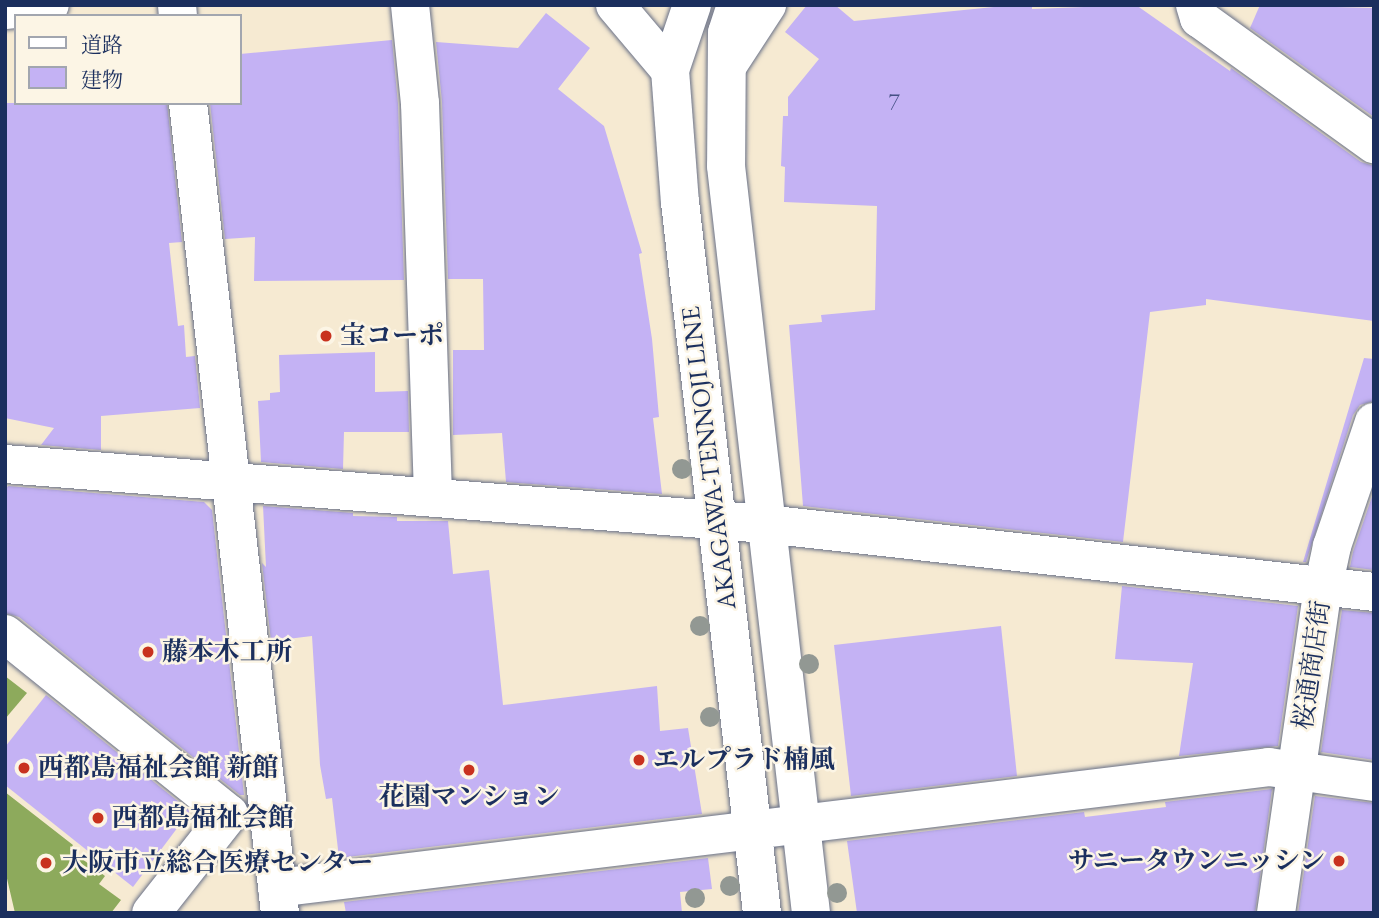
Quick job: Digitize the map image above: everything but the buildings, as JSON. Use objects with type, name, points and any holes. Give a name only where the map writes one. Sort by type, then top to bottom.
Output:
[{"type":"street","points":[[5,10],[50,5]]},
{"type":"street","points":[[410,5],[420,103],[433,497]]},
{"type":"street","points":[[615,5],[670,70]]},
{"type":"street","name":"AKAGAWA-TENNOJI LINE","points":[[692,5],[670,70],[680,202],[762,913]]},
{"type":"street","name":"AKAGAWA-TENNOJI LINE","points":[[736,5],[727,33],[727,190],[811,913]]},
{"type":"street","points":[[728,65],[767,5]]},
{"type":"street","points":[[1195,5],[1199,18],[1374,144]]},
{"type":"street","points":[[188,105],[278,901],[753,829],[1269,767],[1374,782]]},
{"type":"street","name":"桜通商店街","points":[[1276,913],[1323,588],[1332,546],[1374,422]]},
{"type":"street","points":[[5,464],[715,519],[1374,592]]},
{"type":"street","points":[[5,634],[229,814],[268,810]]},
{"type":"street","points":[[151,913],[229,814]]},
{"type":"green space","points":[[5,676],[27,693],[5,719]]},
{"type":"green space","name":"大阪市立総合医療センター","points":[[5,792],[73,845],[70,850],[105,876],[99,884],[121,900],[111,913],[15,913],[5,870]]},
{"type":"place","name":"宝コーポ","points":[[326,336]]},
{"type":"place","name":"藤本木工所","points":[[148,652]]},
{"type":"place","name":"エルプラド楠風","points":[[639,760]]},
{"type":"place","name":"西都島福祉会館 新館","points":[[24,768]]},
{"type":"place","name":"花園マンション","points":[[469,770]]},
{"type":"place","name":"西都島福祉会館","points":[[98,818]]},
{"type":"place","name":"サニータウンニッシン","points":[[1339,861]]},
{"type":"place","name":"大阪市立総合医療センター","points":[[46,863]]}]
